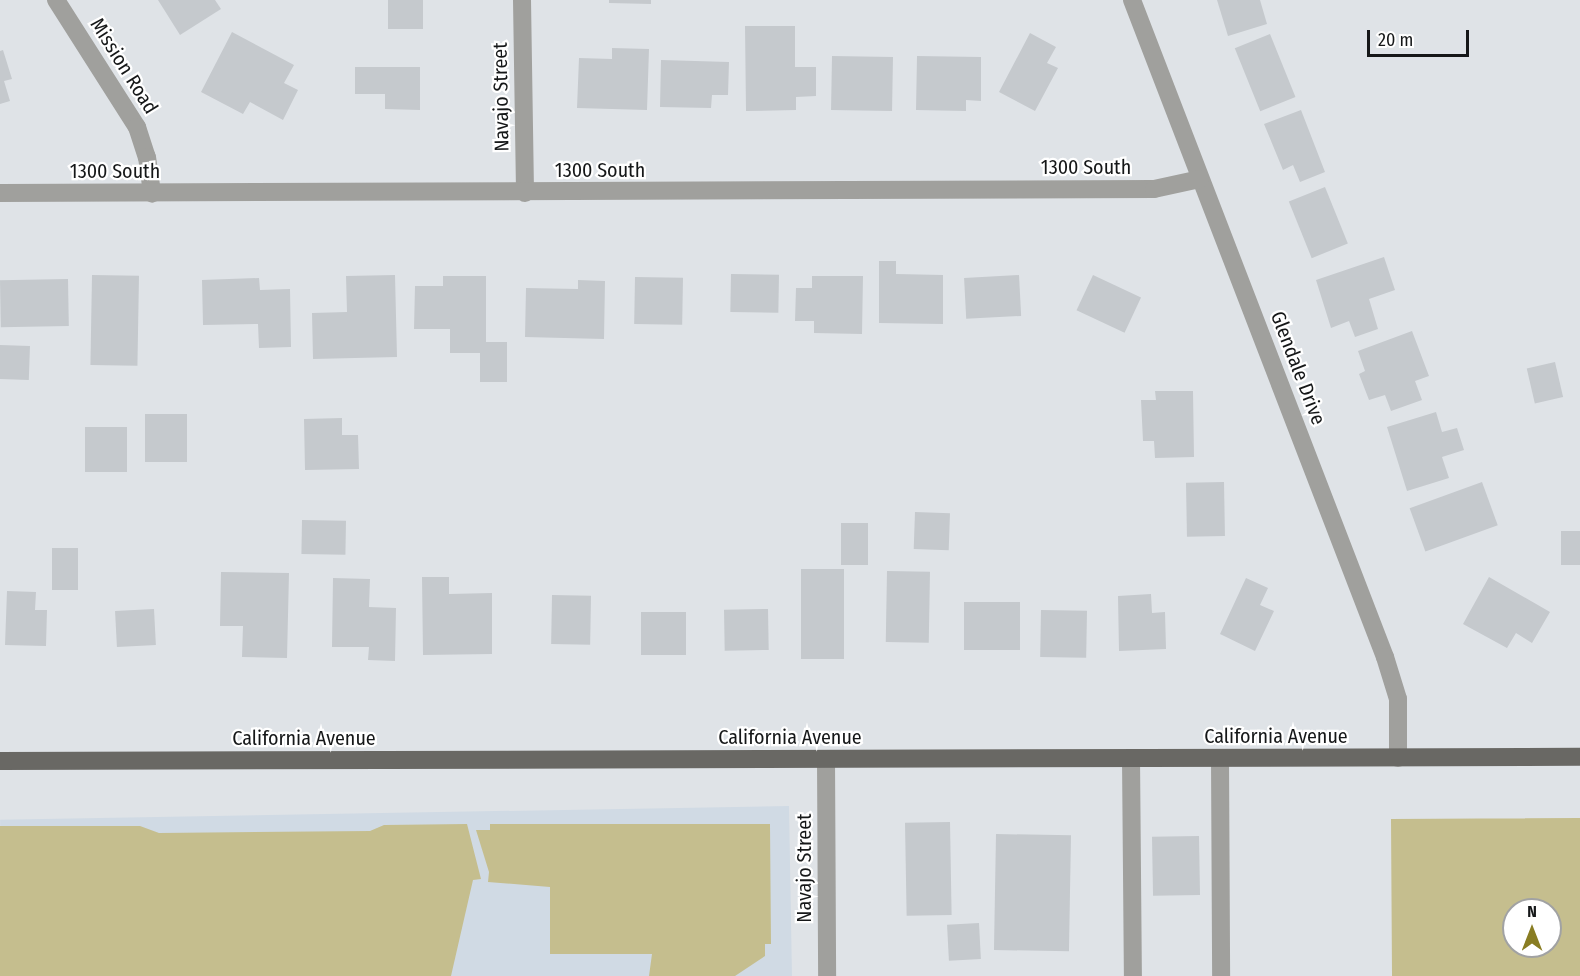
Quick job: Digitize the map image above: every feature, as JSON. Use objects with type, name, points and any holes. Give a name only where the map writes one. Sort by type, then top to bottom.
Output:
[{"type":"main road","name":"California Avenue","points":[[0,762],[1580,757]]},
{"type":"street","name":"Mission Road","points":[[56,0],[137,127],[147,158],[152,194]]},
{"type":"street","name":"Navajo Street","points":[[522,0],[525,193]]},
{"type":"street","name":"Glendale Drive","points":[[1132,0],[1385,657],[1398,699],[1398,758]]},
{"type":"street","name":"1300 South","points":[[0,193],[525,193],[1154,189],[1200,179]]},
{"type":"street","points":[[1131,758],[1133,976]]},
{"type":"street","points":[[1220,758],[1221,976]]},
{"type":"street","name":"Navajo Street","points":[[826,759],[827,976]]},
{"type":"shaded area","points":[[789,806],[792,976],[3,976],[0,820]]},
{"type":"shaded area","points":[[1580,818],[1580,976],[1392,976],[1391,819]]},
{"type":"shaded area","points":[[467,824],[481,879],[473,880],[451,976],[0,976],[0,826],[140,826],[159,833],[370,831],[384,825]]},
{"type":"shaded area","points":[[490,824],[770,824],[771,944],[765,944],[765,956],[735,976],[649,976],[652,954],[550,954],[550,887],[488,882],[489,872],[476,830],[490,830]]},
{"type":"building","points":[[158,0],[215,0],[221,9],[180,35]]},
{"type":"building","points":[[388,0],[423,0],[423,29],[388,29]]},
{"type":"building","points":[[609,0],[651,0],[651,4],[609,3]]},
{"type":"building","points":[[1217,0],[1260,0],[1267,24],[1228,36]]},
{"type":"building","points":[[745,26],[795,26],[795,67],[816,67],[816,96],[796,97],[796,110],[746,111]]},
{"type":"building","points":[[232,32],[294,65],[284,83],[298,90],[283,120],[250,102],[243,114],[201,92]]},
{"type":"building","points":[[1030,33],[1056,47],[1047,63],[1058,68],[1035,111],[999,92]]},
{"type":"building","points":[[1270,34],[1295,97],[1260,111],[1235,48]]},
{"type":"building","points":[[612,48],[649,49],[647,110],[577,108],[579,58],[612,59]]},
{"type":"building","points":[[3,50],[12,79],[4,81],[10,101],[0,104],[0,51]]},
{"type":"building","points":[[832,56],[893,57],[892,111],[831,110]]},
{"type":"building","points":[[917,56],[981,57],[981,101],[966,100],[966,111],[916,110]]},
{"type":"building","points":[[661,60],[729,62],[728,95],[712,95],[711,108],[660,107]]},
{"type":"building","points":[[355,67],[420,67],[420,110],[385,109],[385,94],[355,94]]},
{"type":"building","points":[[1301,110],[1325,172],[1300,182],[1293,165],[1283,170],[1264,124]]},
{"type":"building","points":[[1325,187],[1348,244],[1312,258],[1289,202]]},
{"type":"building","points":[[1384,257],[1395,290],[1369,299],[1378,329],[1355,337],[1349,321],[1331,328],[1316,280]]},
{"type":"building","points":[[879,261],[896,261],[896,274],[943,275],[943,324],[879,323]]},
{"type":"building","points":[[731,274],[779,275],[778,313],[730,312]]},
{"type":"building","points":[[92,275],[139,276],[137,366],[90,365]]},
{"type":"building","points":[[395,275],[397,357],[313,359],[312,313],[347,312],[346,276]]},
{"type":"building","points":[[1019,275],[1021,316],[966,319],[964,278]]},
{"type":"building","points":[[1093,275],[1141,297],[1125,333],[1077,310]]},
{"type":"building","points":[[443,276],[486,276],[486,342],[507,342],[507,382],[480,382],[480,353],[450,353],[450,329],[414,329],[415,286],[443,286]]},
{"type":"building","points":[[812,276],[863,276],[862,334],[814,333],[814,321],[795,321],[796,288],[812,288]]},
{"type":"building","points":[[635,277],[683,278],[682,325],[634,324]]},
{"type":"building","points":[[259,278],[260,290],[290,289],[291,347],[259,348],[258,324],[203,325],[202,280]]},
{"type":"building","points":[[68,279],[69,326],[1,327],[0,280]]},
{"type":"building","points":[[578,280],[605,281],[604,339],[525,337],[526,288],[578,289]]},
{"type":"building","points":[[1412,331],[1429,376],[1415,381],[1422,400],[1391,411],[1385,395],[1369,400],[1359,374],[1365,371],[1358,351]]},
{"type":"building","points":[[0,345],[30,346],[29,380],[0,379]]},
{"type":"building","points":[[1555,362],[1563,397],[1535,404],[1527,369]]},
{"type":"building","points":[[1155,391],[1193,391],[1194,457],[1155,458],[1154,441],[1143,441],[1141,400],[1156,400]]},
{"type":"building","points":[[1436,412],[1442,432],[1457,428],[1464,450],[1442,457],[1449,478],[1407,491],[1387,427]]},
{"type":"building","points":[[145,414],[187,414],[187,462],[145,462]]},
{"type":"building","points":[[342,418],[342,435],[358,435],[359,469],[305,470],[304,419]]},
{"type":"building","points":[[85,427],[127,427],[127,472],[85,472]]},
{"type":"building","points":[[1224,482],[1225,536],[1187,537],[1186,483]]},
{"type":"building","points":[[1482,482],[1498,525],[1425,552],[1410,508]]},
{"type":"building","points":[[915,512],[950,513],[949,550],[914,549]]},
{"type":"building","points":[[302,520],[346,521],[345,555],[301,554]]},
{"type":"building","points":[[841,523],[868,523],[868,565],[841,565]]},
{"type":"building","points":[[1561,531],[1580,531],[1580,565],[1561,565]]},
{"type":"building","points":[[52,548],[78,548],[78,590],[52,590]]},
{"type":"building","points":[[801,569],[844,569],[844,659],[801,659]]},
{"type":"building","points":[[887,571],[930,572],[929,643],[886,642]]},
{"type":"building","points":[[221,572],[289,573],[287,658],[242,657],[243,626],[220,626]]},
{"type":"building","points":[[422,577],[449,577],[449,594],[492,593],[492,654],[423,655]]},
{"type":"building","points":[[1489,577],[1550,612],[1532,643],[1516,633],[1507,648],[1463,624]]},
{"type":"building","points":[[333,578],[370,579],[369,607],[396,608],[395,661],[368,660],[369,647],[332,647]]},
{"type":"building","points":[[1246,578],[1268,588],[1260,605],[1274,611],[1255,651],[1220,634]]},
{"type":"building","points":[[7,591],[36,592],[35,610],[47,610],[46,646],[5,645]]},
{"type":"building","points":[[1151,594],[1152,613],[1165,612],[1166,649],[1119,651],[1118,596]]},
{"type":"building","points":[[552,595],[591,596],[590,645],[551,644]]},
{"type":"building","points":[[964,602],[1020,602],[1020,650],[964,650]]},
{"type":"building","points":[[154,609],[156,645],[117,647],[115,611]]},
{"type":"building","points":[[768,609],[769,650],[725,651],[724,610]]},
{"type":"building","points":[[1041,610],[1087,611],[1086,658],[1040,657]]},
{"type":"building","points":[[641,612],[686,612],[686,655],[641,655]]},
{"type":"building","points":[[950,822],[952,915],[907,916],[905,823]]},
{"type":"building","points":[[996,834],[1071,835],[1069,951],[994,950]]},
{"type":"building","points":[[1199,836],[1200,895],[1153,896],[1152,837]]},
{"type":"building","points":[[979,923],[981,959],[949,961],[947,925]]}]
